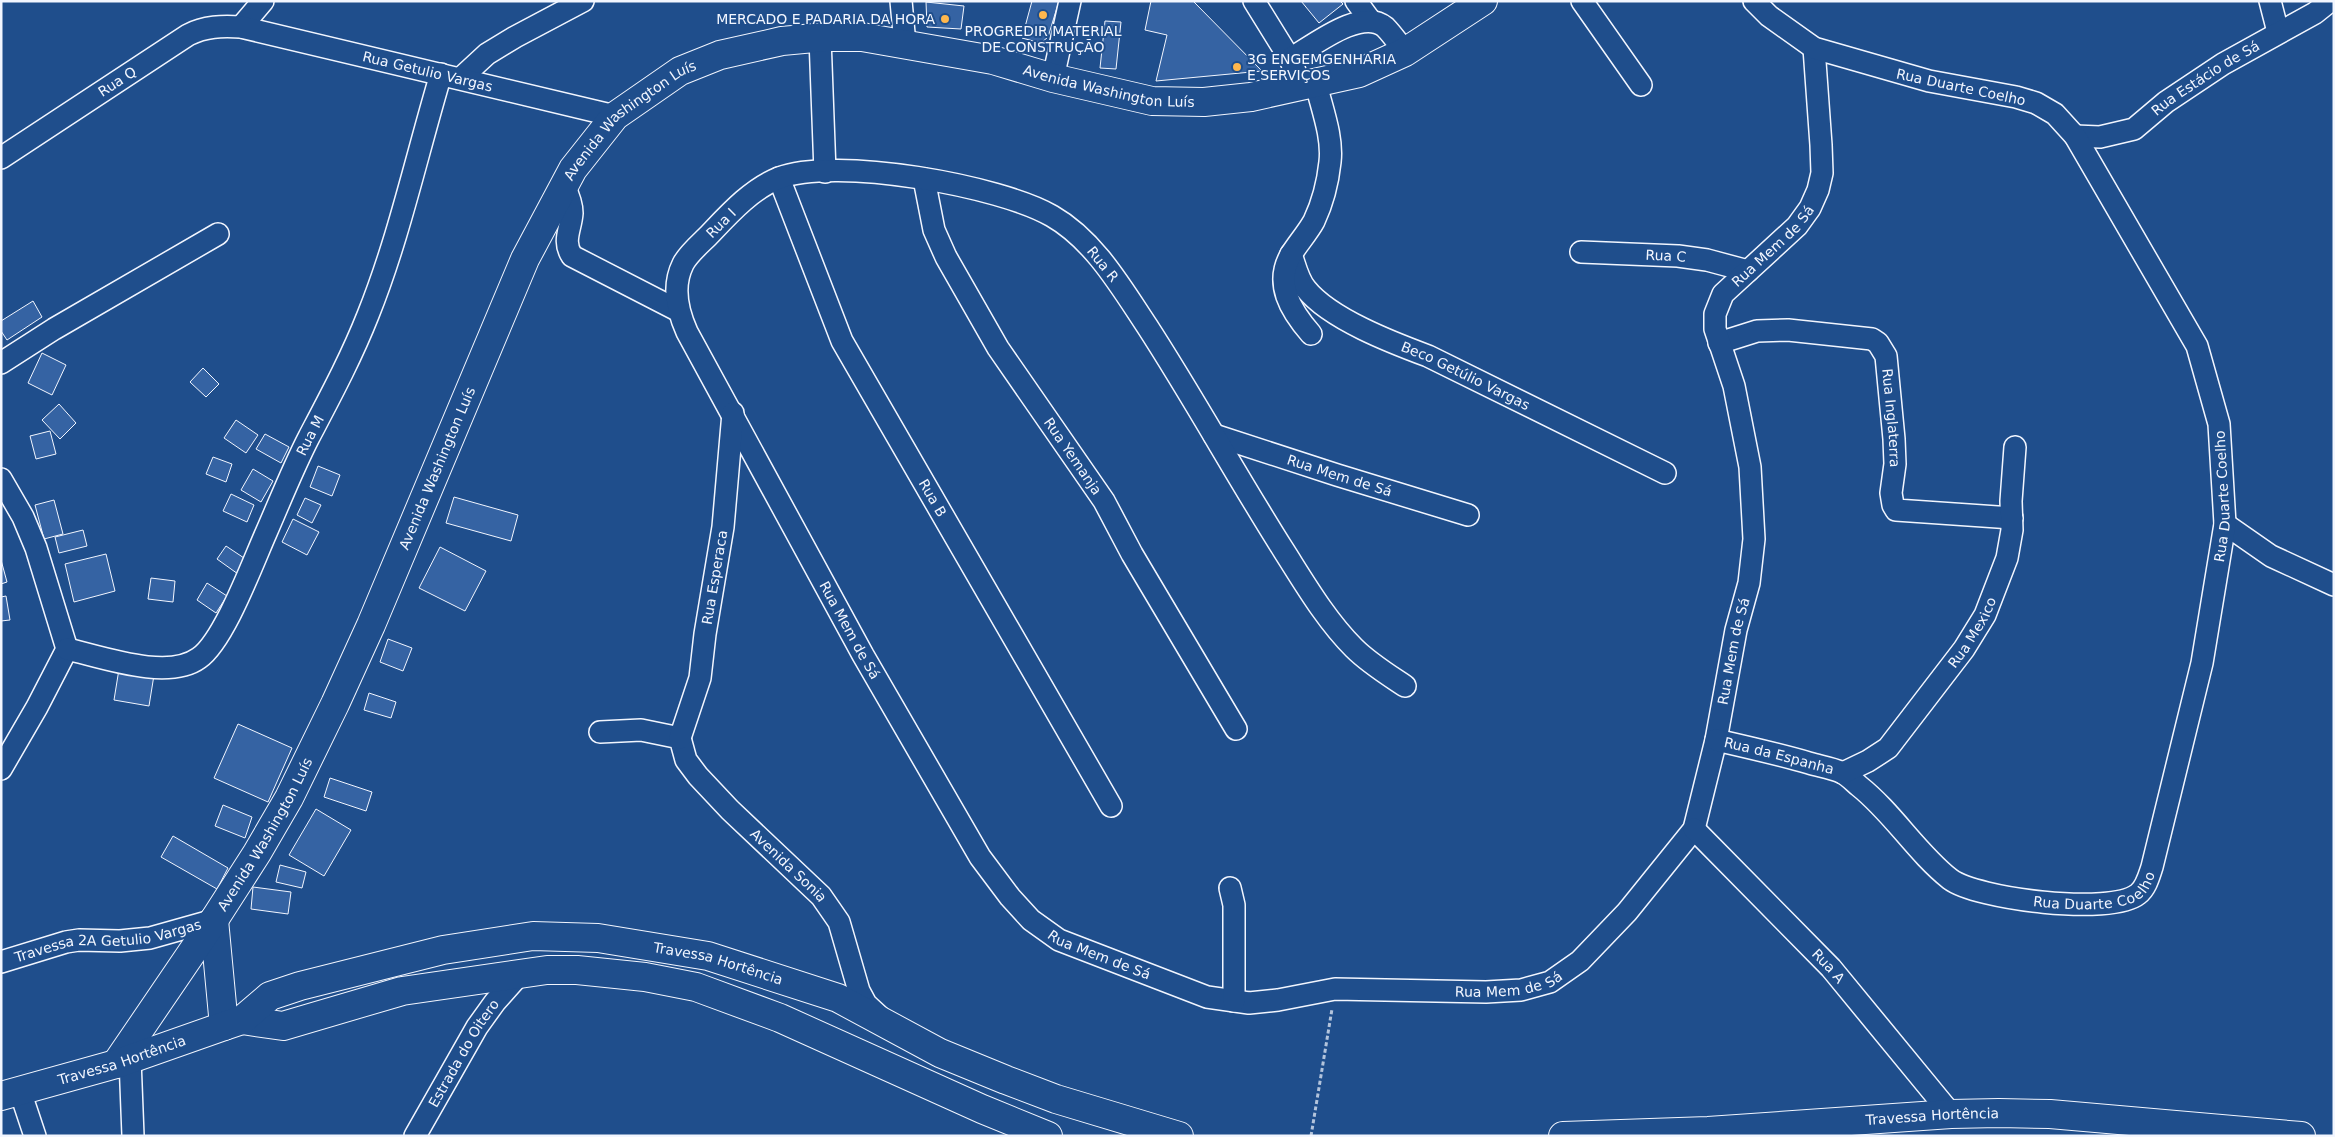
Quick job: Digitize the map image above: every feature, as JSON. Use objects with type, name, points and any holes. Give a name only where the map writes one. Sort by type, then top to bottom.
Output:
[{"type":"main road","name":"Avenida Washington Luís","points":[[123,1062],[257,853],[289,798],[335,704],[526,259],[572,169],[615,116],[680,71],[720,55],[782,41],[820,38],[862,37],[993,60],[1053,78],[1152,102],[1214,101],[1252,97],[1308,86],[1359,73],[1405,52],[1483,1]]},
{"type":"main road","name":"Avenida Washington Luís","points":[[214,920],[233,1023]]},
{"type":"main road","name":"Travessa Hortência","points":[[10,1094],[123,1062],[233,1023],[270,996],[443,950],[533,936],[598,938],[708,956],[838,998],[940,1053],[1056,1099],[1179,1136]]},
{"type":"main road","name":"Travessa Hortência","points":[[233,1023],[283,1026],[402,991],[547,970],[577,970],[645,977],[696,987],[780,1018],[982,1109],[1048,1136]]},
{"type":"main road","name":"Travessa Hortência","points":[[1564,1136],[1708,1131],[1951,1114],[2050,1114],[2301,1136]]},
{"type":"street","points":[[241,27],[263,1]]},
{"type":"street","points":[[451,76],[514,37],[583,1]]},
{"type":"street","points":[[901,1],[904,44]]},
{"type":"street","points":[[1053,78],[1070,1]]},
{"type":"street","points":[[1254,1],[1308,86],[1331,147],[1326,184],[1314,221],[1292,254],[1284,279],[1284,291],[1293,311],[1312,334]]},
{"type":"street","points":[[1356,1],[1370,20],[1384,27],[1405,52]]},
{"type":"street","points":[[1582,1],[1641,85]]},
{"type":"street","name":"Rua Duarte Coelho","points":[[1754,1],[1769,16],[1814,48],[1928,81],[2016,97],[2036,103],[2055,114],[2075,136],[2197,346],[2219,424],[2225,524],[2202,663],[2152,867],[2146,884],[2138,894],[2126,899],[2087,905],[2038,903],[1976,889],[1952,880],[1933,864],[1870,794],[1843,773]]},
{"type":"street","points":[[2270,1],[2278,32]]},
{"type":"street","name":"Rua Estácio de Sá","points":[[2075,136],[2100,137],[2134,129],[2166,102],[2223,64],[2315,13],[2330,1]]},
{"type":"street","points":[[1290,59],[1350,24],[1370,20]]},
{"type":"street","name":"Rua Q","points":[[1,158],[188,35],[198,30],[219,26],[241,27]]},
{"type":"street","name":"Rua Getulio Vargas","points":[[241,27],[615,116]]},
{"type":"street","points":[[820,38],[825,172]]},
{"type":"street","name":"Rua Mem de Sá","points":[[733,413],[863,655],[980,857],[1010,897],[1031,920],[1059,940],[1207,997],[1249,1003],[1278,1000],[1335,989],[1486,992],[1521,990],[1550,982],[1580,961],[1627,912],[1694,829],[1716,740],[1729,668],[1748,584],[1754,539],[1750,467],[1745,434],[1734,386],[1715,329],[1717,305],[1723,294],[1797,226],[1810,208],[1818,190],[1822,173],[1814,48]]},
{"type":"street","name":"Rua M","points":[[67,649],[130,663],[165,668],[183,665],[198,659],[212,646],[236,599],[308,439],[347,365],[365,322],[451,76]]},
{"type":"street","name":"Rua I","points":[[733,413],[687,332],[678,310],[678,280],[683,264],[746,198],[778,178],[806,172],[884,172],[924,179]]},
{"type":"street","name":"Rua B","points":[[778,178],[842,341],[1112,806]]},
{"type":"street","name":"Rua R","points":[[924,179],[1011,199],[1041,210],[1067,226],[1086,243],[1122,288],[1185,384],[1214,434]]},
{"type":"street","name":"Rua Yemanja","points":[[924,179],[934,230],[946,257],[998,348],[1104,501],[1152,587],[1236,729]]},
{"type":"street","points":[[564,186],[572,214],[566,240],[572,256],[678,310]]},
{"type":"street","points":[[1,363],[54,329],[218,234]]},
{"type":"street","name":"Rua C","points":[[1581,252],[1678,256],[1707,260],[1748,271]]},
{"type":"street","name":"Beco Getúlio Vargas","points":[[1292,254],[1301,282],[1307,290],[1322,303],[1354,324],[1393,343],[1428,356],[1665,473]]},
{"type":"street","name":"Rua Inglaterra","points":[[1719,343],[1757,331],[1788,330],[1872,339],[1878,343],[1886,356],[1894,438],[1892,505],[1896,510],[2012,518]]},
{"type":"street","name":"Rua Esperaca","points":[[680,738],[684,721],[700,678],[705,634],[723,527],[733,413]]},
{"type":"street","points":[[1214,434],[1245,490],[1334,626],[1373,666],[1405,686]]},
{"type":"street","name":"Rua Mem de Sá","points":[[1214,434],[1337,475],[1468,515]]},
{"type":"street","name":"Rua Mexico","points":[[1843,773],[1868,761],[1888,748],[1974,634],[1985,616],[2007,558],[2012,530],[2015,447]]},
{"type":"street","points":[[1,479],[23,517],[36,548],[67,649],[38,707],[1,769]]},
{"type":"street","points":[[2225,524],[2271,556],[2334,585]]},
{"type":"street","points":[[600,732],[641,730],[680,738]]},
{"type":"street","name":"Avenida Sonia","points":[[680,738],[686,760],[698,776],[730,810],[821,896],[839,922],[859,991],[866,1004],[881,1018],[940,1053]]},
{"type":"street","name":"Rua da Espanha","points":[[1716,740],[1767,751],[1843,773]]},
{"type":"street","name":"Rua A","points":[[1694,829],[1831,968],[1951,1114]]},
{"type":"street","points":[[1230,888],[1234,905],[1234,1001]]},
{"type":"street","name":"Travessa 2A Getulio Vargas","points":[[1,962],[66,942],[80,940],[120,941],[150,938],[214,920]]},
{"type":"street","name":"Estrada do Oitero","points":[[415,1136],[477,1027],[495,1002],[519,975]]},
{"type":"street","points":[[123,1062],[133,1136]]},
{"type":"street","points":[[10,1094],[35,1136]]},
{"type":"path","points":[[1312,1136],[1335,989]]},
{"type":"building","points":[[1032,1],[1059,1],[1048,37],[1041,43],[1022,38]]},
{"type":"building","points":[[1151,1],[1193,1],[1262,71],[1156,81],[1167,35],[1145,30]]},
{"type":"building","points":[[1301,1],[1340,1],[1343,4],[1319,23]]},
{"type":"building","points":[[926,2],[964,6],[961,29],[927,27]]},
{"type":"building","points":[[1105,21],[1121,22],[1116,69],[1100,68]]},
{"type":"building","points":[[33,301],[42,317],[7,340],[1,331],[1,321]]},
{"type":"building","points":[[42,353],[66,365],[52,395],[28,383]]},
{"type":"building","points":[[203,368],[219,384],[206,397],[190,382]]},
{"type":"building","points":[[59,404],[76,423],[60,439],[42,420]]},
{"type":"building","points":[[236,420],[258,435],[246,453],[224,438]]},
{"type":"building","points":[[50,431],[56,454],[36,459],[30,436]]},
{"type":"building","points":[[265,434],[289,447],[281,463],[256,449]]},
{"type":"building","points":[[213,457],[232,464],[226,482],[206,474]]},
{"type":"building","points":[[318,466],[340,475],[332,496],[310,487]]},
{"type":"building","points":[[253,469],[273,481],[261,502],[241,490]]},
{"type":"building","points":[[231,494],[254,505],[247,522],[223,511]]},
{"type":"building","points":[[454,497],[518,515],[511,541],[446,523]]},
{"type":"building","points":[[305,498],[321,505],[312,523],[297,515]]},
{"type":"building","points":[[54,500],[63,534],[44,539],[35,505]]},
{"type":"building","points":[[293,519],[319,532],[307,555],[282,542]]},
{"type":"building","points":[[83,530],[87,546],[59,553],[55,537]]},
{"type":"building","points":[[226,546],[247,560],[238,574],[217,559]]},
{"type":"building","points":[[440,547],[486,571],[465,611],[419,588]]},
{"type":"building","points":[[106,554],[115,591],[74,602],[65,564]]},
{"type":"building","points":[[1,560],[7,582],[1,584]]},
{"type":"building","points":[[151,578],[175,581],[173,602],[148,599]]},
{"type":"building","points":[[207,583],[227,596],[216,613],[197,600]]},
{"type":"building","points":[[6,596],[10,620],[1,621],[1,597]]},
{"type":"building","points":[[388,639],[412,648],[403,671],[380,662]]},
{"type":"building","points":[[119,669],[154,675],[149,706],[114,700]]},
{"type":"building","points":[[369,693],[396,702],[391,718],[364,710]]},
{"type":"building","points":[[238,724],[292,748],[268,802],[214,778]]},
{"type":"building","points":[[330,778],[372,792],[366,811],[324,797]]},
{"type":"building","points":[[223,805],[252,817],[245,838],[215,826]]},
{"type":"building","points":[[316,809],[351,830],[324,876],[289,855]]},
{"type":"building","points":[[173,836],[228,868],[217,889],[161,857]]},
{"type":"building","points":[[280,865],[306,872],[302,888],[276,882]]},
{"type":"building","points":[[253,887],[291,892],[288,914],[251,909]]},
{"type":"place","name":"PROGREDIR MATERIAL DE CONSTRUÇÃO","points":[[1043,15]]},
{"type":"place","name":"MERCADO E PADARIA DA HORA","points":[[945,19]]},
{"type":"place","name":"3G ENGEMGENHARIA E SERVIÇOS","points":[[1237,67]]}]
